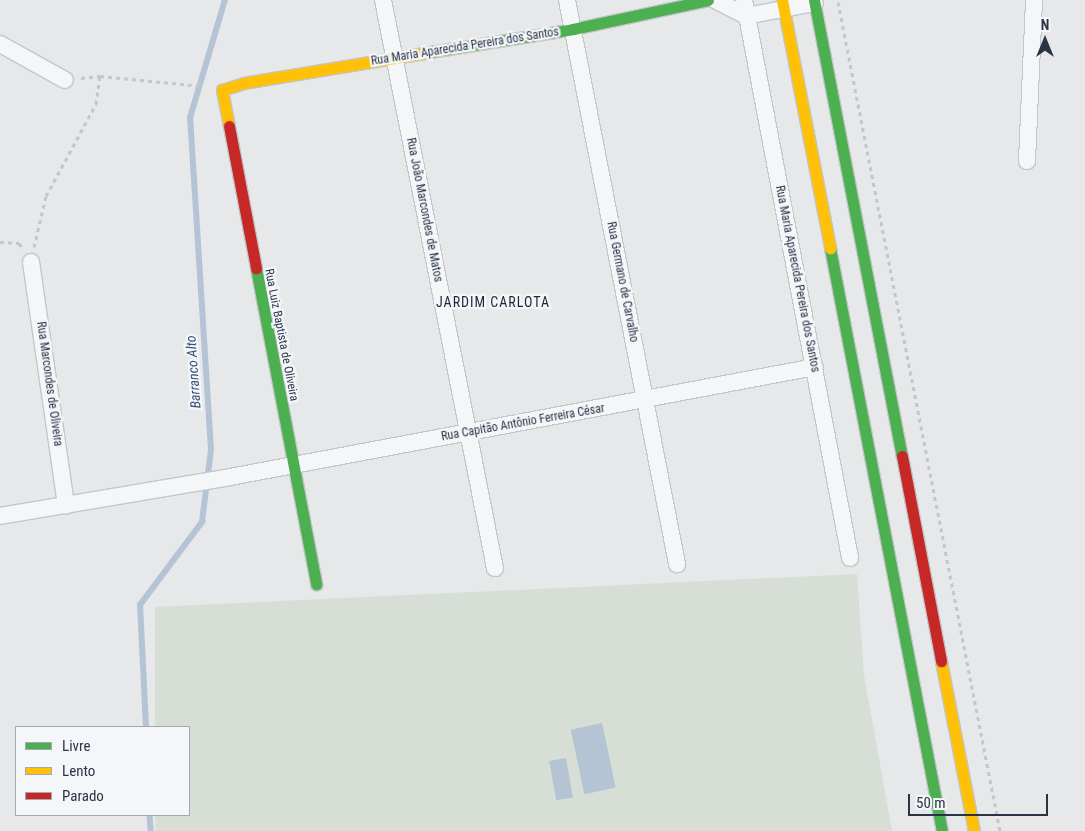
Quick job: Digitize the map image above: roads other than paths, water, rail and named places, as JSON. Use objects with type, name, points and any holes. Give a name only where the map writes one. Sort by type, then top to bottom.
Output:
[{"type":"main road","name":"Rua Maria Aparecida Pereira dos Santos","points":[[222,90],[243,83],[393,60],[573,29],[708,0]]},
{"type":"main road","points":[[815,1],[974,831]]},
{"type":"main road","points":[[783,4],[942,831]]},
{"type":"main road","name":"Rua Luiz Baptista de Oliveira","points":[[222,90],[292,466],[316,584]]},
{"type":"street","name":"Rua João Marcondes de Matos","points":[[383,0],[393,60],[495,568]]},
{"type":"street","name":"Rua Germano de Carvalho","points":[[567,0],[677,564]]},
{"type":"street","points":[[715,0],[745,8],[815,1]]},
{"type":"street","points":[[1028,161],[1034,0]]},
{"type":"street","name":"Rua Maria Aparecida Pereira dos Santos","points":[[745,8],[850,558]]},
{"type":"street","points":[[0,44],[65,80]]},
{"type":"street","name":"Rua Marcondes de Oliveira","points":[[31,262],[66,506]]},
{"type":"street","name":"Rua Capitão Antônio Ferreira César","points":[[66,506],[292,466],[815,367]]},
{"type":"street","points":[[0,516],[66,506]]},
{"type":"water","points":[[602,723],[616,788],[584,794],[571,730]]},
{"type":"water","points":[[566,758],[573,797],[556,800],[549,761]]},
{"type":"waterway","name":"Barranco Alto","points":[[146,726],[140,605],[202,522],[211,450],[190,118],[225,0]]},
{"type":"waterway","name":"Barranco Alto","points":[[150,816],[151,831]]},
{"type":"district","name":"JARDIM CARLOTA","points":[[493,302]]}]
